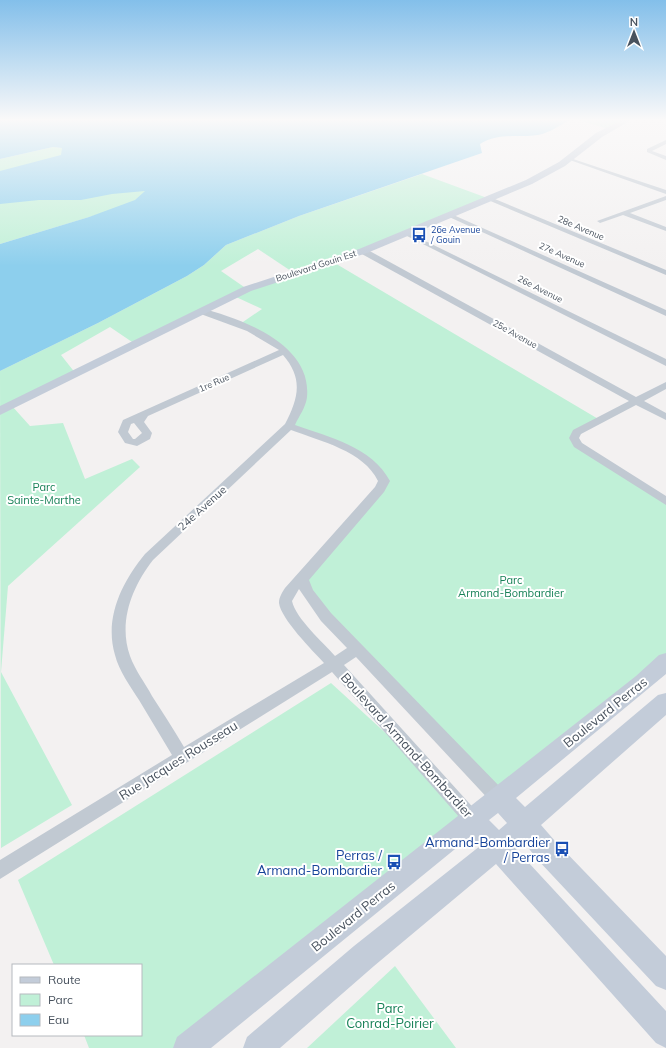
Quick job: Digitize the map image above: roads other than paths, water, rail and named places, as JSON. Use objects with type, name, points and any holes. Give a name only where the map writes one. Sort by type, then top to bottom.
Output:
[{"type":"street","name":"Boulevard Gouin Est","points":[[0,411],[247,289],[363,251],[490,199],[535,179],[553,168]]},
{"type":"street","points":[[597,168],[666,192]]},
{"type":"street","points":[[600,221],[666,198]]},
{"type":"street","name":"28e Avenue","points":[[490,199],[666,273]]},
{"type":"street","points":[[624,213],[666,229]]},
{"type":"street","name":"27e Avenue","points":[[449,215],[666,313]]},
{"type":"street","name":"26e Avenue","points":[[405,233],[666,363]]},
{"type":"street","name":"25e Avenue","points":[[363,251],[666,417]]},
{"type":"street","name":"24e Avenue","points":[[182,758],[133,677],[123,656],[119,635],[120,614],[124,599],[134,577],[150,557],[260,456],[290,426],[298,409],[302,393],[299,372],[285,351],[273,340],[240,324],[201,311]]},
{"type":"street","name":"1re Rue","points":[[144,415],[285,351]]},
{"type":"street","points":[[666,385],[577,432],[574,438],[578,445],[666,501]]},
{"type":"street","name":"Boulevard Armand-Bombardier","points":[[290,426],[362,456],[381,474],[384,481],[380,489],[285,598],[285,604],[299,624],[334,664],[473,820],[499,846],[666,1032]]},
{"type":"street","points":[[302,579],[314,604],[356,650],[524,823],[546,850],[666,976]]},
{"type":"street","name":"Rue Jacques Rousseau","points":[[0,870],[356,650]]},
{"type":"street","name":"Boulevard Perras","points":[[188,1048],[473,820],[643,682],[666,661]]},
{"type":"street","points":[[258,1048],[364,956],[499,846],[666,702]]},
{"type":"water","points":[[12,168],[439,168],[299,216],[226,245],[204,265],[187,276],[98,323],[0,371],[0,244],[89,217],[135,200],[145,191],[112,194],[81,200],[39,200],[0,204],[0,171]]},
{"type":"place","name":"26e Avenue / Gouin","points":[[419,235]]},
{"type":"place","name":"Armand-Bombardier / Perras","points":[[562,849]]},
{"type":"place","name":"Perras / Armand-Bombardier","points":[[394,862]]},
{"type":"park label","name":"Parc Sainte-Marthe","points":[[44,493]]},
{"type":"park label","name":"Parc Armand-Bombardier","points":[[511,586]]},
{"type":"park label","name":"Parc Conrad-Poirier","points":[[390,1016]]}]
